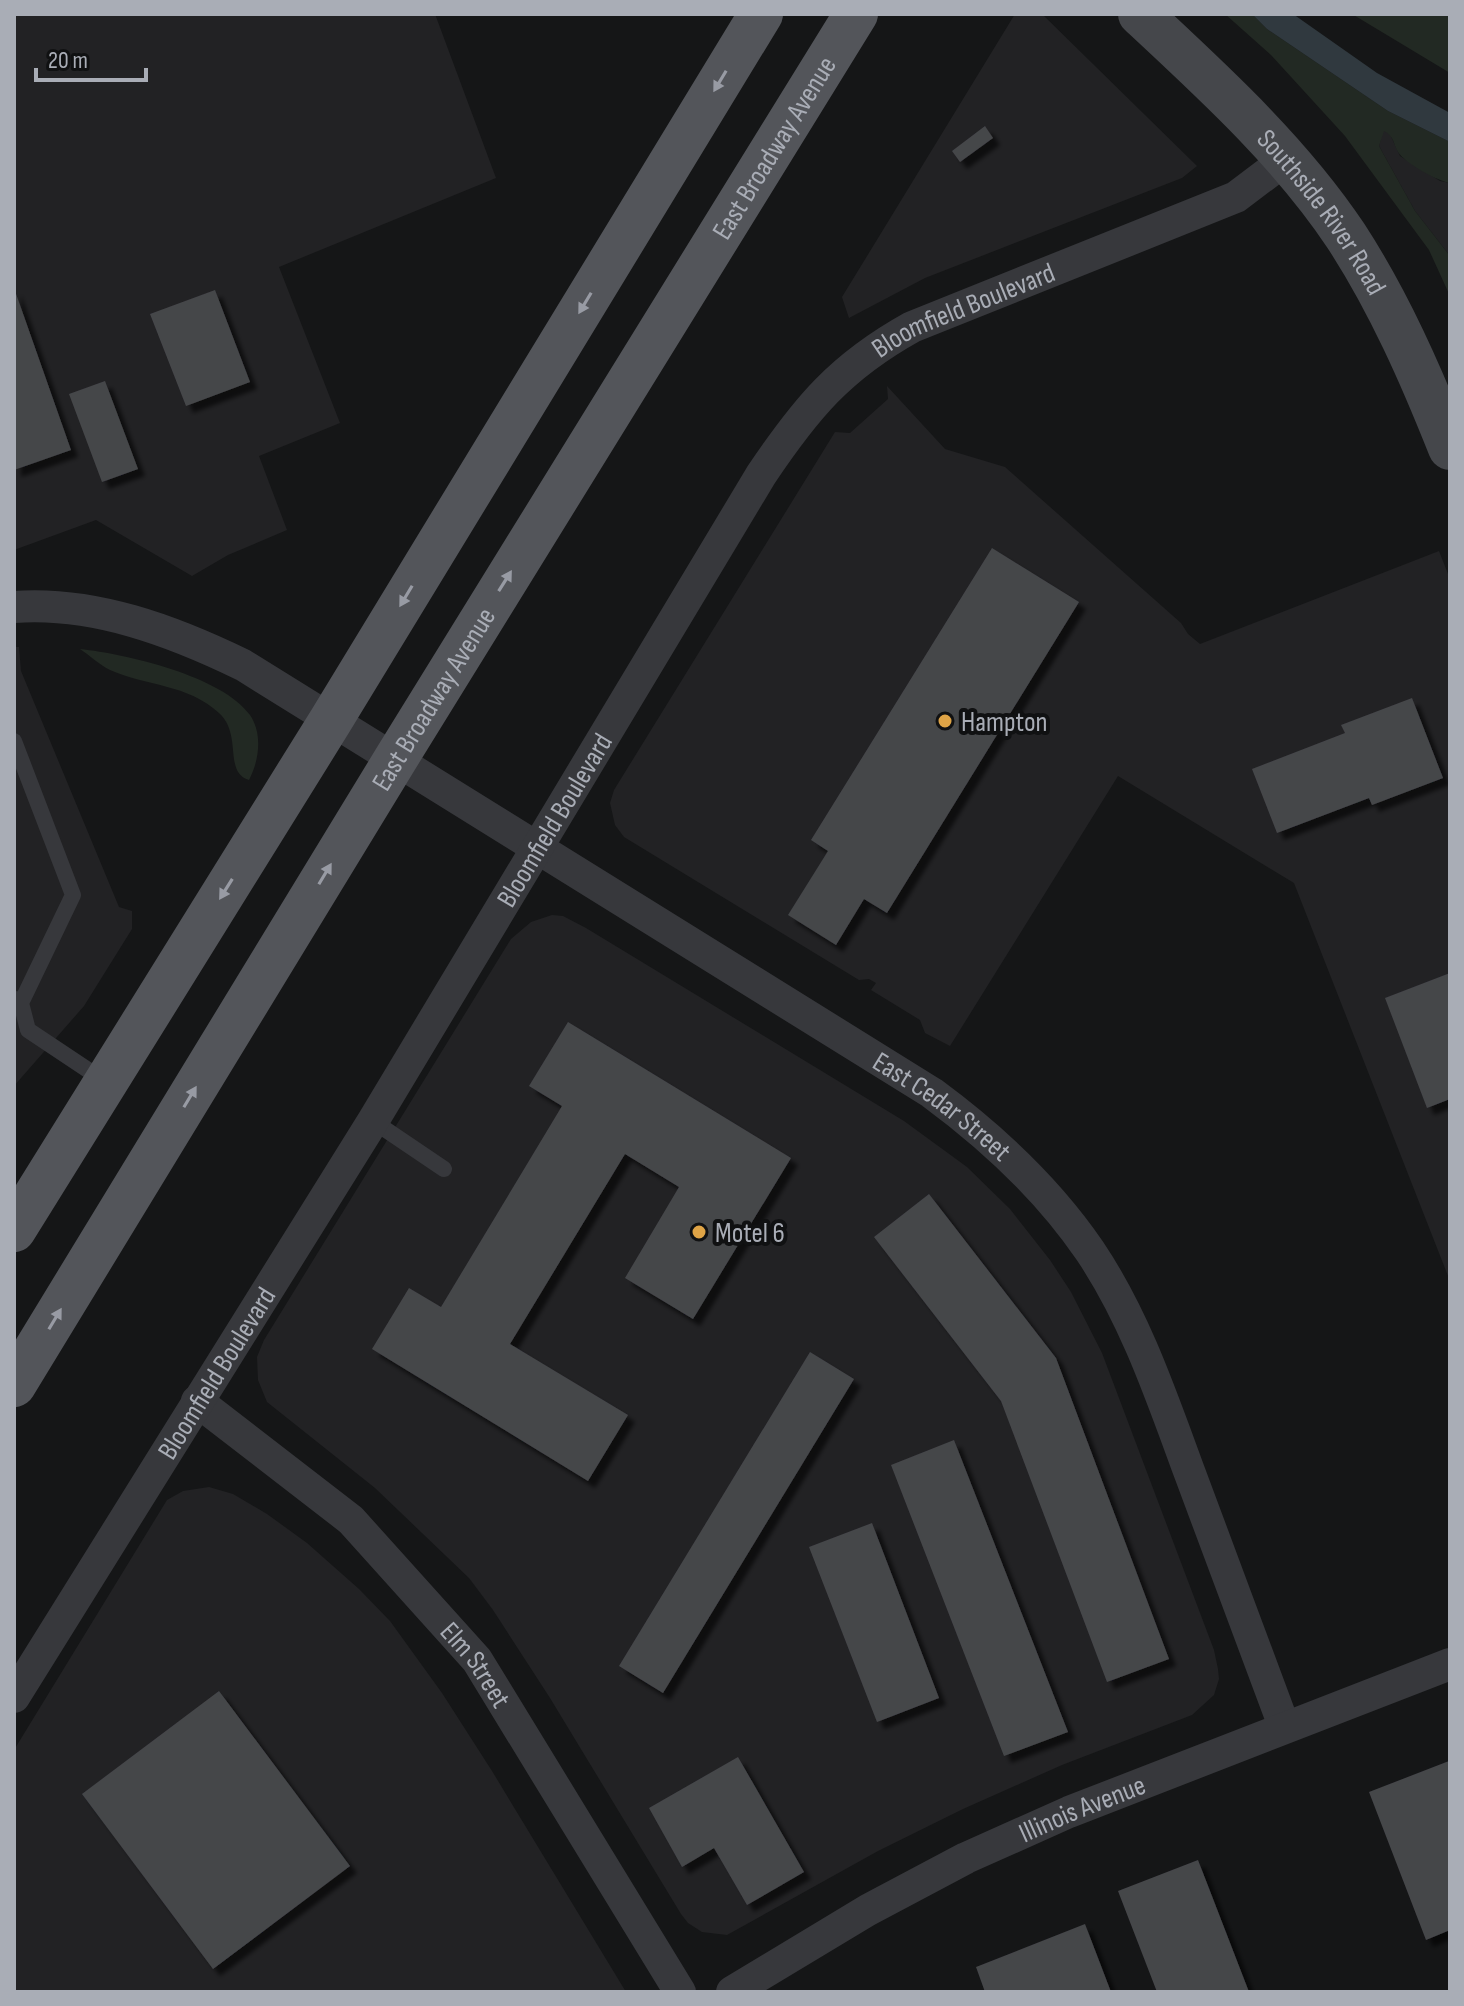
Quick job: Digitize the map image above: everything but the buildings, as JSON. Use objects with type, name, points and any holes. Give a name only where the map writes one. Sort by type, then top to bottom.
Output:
[{"type":"main road","points":[[14,1230],[331,720],[761,14]]},
{"type":"main road","name":"East Broadway Avenue","points":[[14,1385],[395,760],[856,14]]},
{"type":"main road","name":"Southside River Road","points":[[1140,14],[1230,99],[1321,201],[1373,282],[1410,352],[1450,448]]},
{"type":"street","name":"Bloomfield Boulevard","points":[[14,1697],[373,1121],[761,475],[800,418],[835,380],[863,357],[912,327],[1227,201],[1249,189],[1285,160]]},
{"type":"street","name":"East Cedar Street","points":[[14,607],[82,611],[152,625],[243,665],[932,1093],[1011,1156],[1053,1202],[1089,1250],[1118,1296],[1147,1356],[1284,1726]]},
{"type":"street","name":"Elm Street","points":[[197,1401],[351,1520],[477,1660],[680,1992]]},
{"type":"street","name":"Illinois Avenue","points":[[732,1992],[868,1910],[966,1858],[1069,1812],[1450,1664]]},
{"type":"lane","points":[[14,741],[73,895],[18,1001],[21,1033],[106,1082]]},
{"type":"lane","points":[[373,1121],[444,1169]]},
{"type":"shaded area","points":[[14,14],[435,14],[496,178],[279,267],[340,423],[259,456],[287,530],[228,555],[192,576],[96,520],[14,550]]},
{"type":"shaded area","points":[[1015,14],[1042,14],[1197,166],[1182,178],[925,278],[849,318],[842,297]]},
{"type":"shaded area","points":[[1225,14],[1252,14],[1267,29],[1388,111],[1450,142],[1450,183],[1407,161],[1384,131],[1379,146],[1415,211],[1450,256],[1450,296],[1429,250],[1345,136],[1271,55]]},
{"type":"shaded area","points":[[1252,14],[1293,14],[1377,73],[1450,113],[1450,142],[1388,111],[1267,29]]},
{"type":"shaded area","points":[[1352,14],[1450,14],[1450,73]]},
{"type":"shaded area","points":[[1383,130],[1390,134],[1400,156],[1440,181],[1450,183],[1450,256],[1415,211],[1379,146]]},
{"type":"shaded area","points":[[887,386],[945,449],[1005,467],[1181,623],[1200,644],[1439,551],[1450,579],[1450,1281],[1294,883],[1118,776],[950,1046],[925,1033],[920,1020],[871,990],[876,983],[869,979],[859,980],[624,837],[615,825],[610,803],[614,790],[835,432],[850,433],[888,399]]},
{"type":"shaded area","points":[[14,647],[19,647],[21,671],[119,907],[132,911],[132,929],[84,1006],[14,1086]]},
{"type":"shaded area","points":[[80,649],[172,669],[196,678],[237,701],[250,715],[257,730],[257,756],[249,780],[241,776],[237,769],[226,722],[207,703],[180,691],[110,670]]},
{"type":"shaded area","points":[[552,915],[563,916],[586,928],[904,1121],[967,1167],[1010,1209],[1071,1292],[1102,1353],[1214,1650],[1218,1669],[1219,1679],[1214,1695],[1192,1715],[1062,1765],[963,1809],[878,1851],[727,1935],[702,1932],[681,1914],[550,1698],[469,1578],[375,1488],[267,1402],[258,1380],[257,1357],[264,1340],[511,939],[531,922]]},
{"type":"shaded area","points":[[209,1487],[233,1494],[307,1543],[390,1621],[442,1693],[492,1771],[626,1992],[14,1992],[14,1750],[167,1500],[183,1491]]},
{"type":"place","name":"Hampton","points":[[945,721]]},
{"type":"place","name":"Motel 6","points":[[699,1232]]}]
